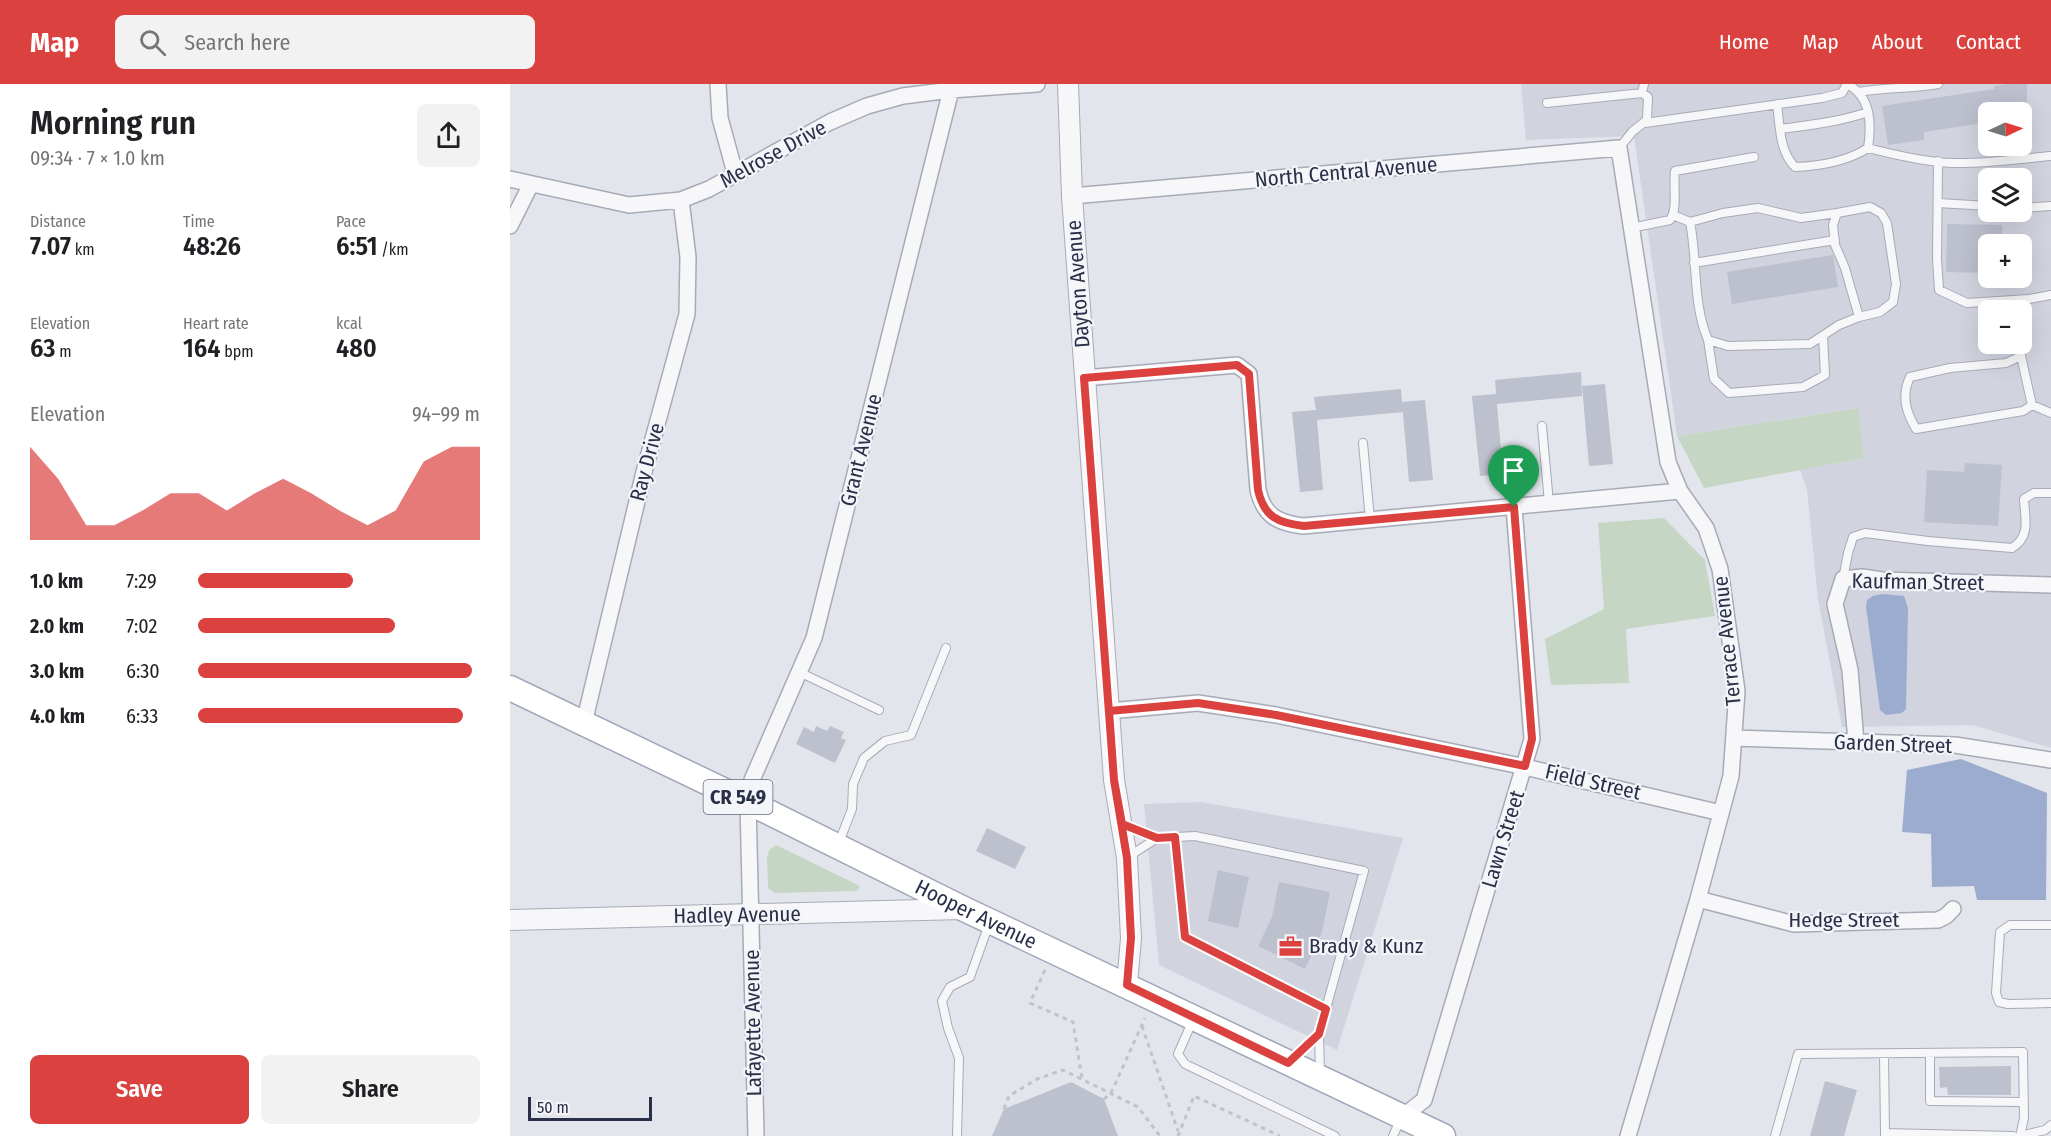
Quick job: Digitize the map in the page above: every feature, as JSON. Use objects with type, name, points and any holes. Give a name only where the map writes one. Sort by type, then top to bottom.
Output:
[{"type":"main road","name":"Hooper Avenue","points":[[510,688],[748,802],[990,922],[1320,1078],[1397,1127],[1443,1136]]},
{"type":"street","points":[[718,84],[720,118],[735,173]]},
{"type":"street","name":"Melrose Drive","points":[[510,179],[629,206],[681,200],[709,189],[830,122],[867,106],[903,96],[1036,84]]},
{"type":"street","name":"Dayton Avenue","points":[[1068,84],[1072,196],[1084,378],[1114,780],[1127,858],[1131,938],[1127,985]]},
{"type":"street","name":"Grant Avenue","points":[[748,802],[752,780],[814,638],[951,90]]},
{"type":"street","name":"North Central Avenue","points":[[1072,196],[1619,148]]},
{"type":"street","name":"Terrace Avenue","points":[[1619,148],[1668,462],[1680,491],[1706,528],[1720,568],[1737,691],[1731,776],[1698,899],[1628,1136]]},
{"type":"street","points":[[510,226],[531,184]]},
{"type":"street","name":"Ray Drive","points":[[584,723],[644,472],[687,314],[688,257],[681,200]]},
{"type":"street","points":[[1084,378],[1237,365],[1249,374],[1261,504],[1273,517],[1286,524],[1304,526],[1680,491]]},
{"type":"street","name":"Lawn Street","points":[[1397,1127],[1424,1100],[1532,739],[1514,507]]},
{"type":"street","name":"Kaufman Street","points":[[1856,742],[1850,670],[1835,604],[1843,579],[1862,577],[1882,580],[2051,585]]},
{"type":"street","name":"Field Street","points":[[1109,711],[1198,703],[1276,715],[1525,766],[1721,813]]},
{"type":"street","name":"Garden Street","points":[[1734,738],[1955,745],[2051,760]]},
{"type":"street","name":"Lafayette Avenue","points":[[748,802],[756,1136]]},
{"type":"street","name":"Hedge Street","points":[[1698,899],[1794,924],[1938,920],[1953,909]]},
{"type":"street","name":"Hadley Avenue","points":[[510,920],[964,909]]},
{"type":"lane","points":[[1642,93],[1644,84]]},
{"type":"lane","points":[[1619,148],[1633,130],[1645,123],[1822,98],[1842,93],[1847,84],[1859,92],[1866,101],[1870,137],[1868,148]]},
{"type":"lane","points":[[1859,92],[1893,87],[1917,88],[1938,84]]},
{"type":"lane","points":[[1547,103],[1642,93],[1648,97],[1645,123]]},
{"type":"lane","points":[[1777,104],[1784,148],[1790,161],[1796,167],[1834,162],[1868,148],[1938,161],[1989,163],[2051,156]]},
{"type":"lane","points":[[1781,129],[1831,122],[1868,112]]},
{"type":"lane","points":[[1631,228],[1670,220],[1673,215],[1675,171],[1754,157]]},
{"type":"lane","points":[[1938,161],[1939,291],[1967,303],[1978,302]]},
{"type":"lane","points":[[1938,202],[1978,205]]},
{"type":"lane","points":[[2032,207],[2051,206]]},
{"type":"lane","points":[[1673,215],[1690,222],[1723,213],[1758,208],[1801,218],[1870,207],[1881,213],[1887,223],[1896,284],[1893,302],[1880,312],[1839,325],[1810,344],[1728,346],[1708,340]]},
{"type":"lane","points":[[1838,213],[1833,225],[1835,240],[1859,317]]},
{"type":"lane","points":[[1690,222],[1697,304],[1708,340],[1714,379],[1729,393],[1803,387],[1825,375],[1823,336]]},
{"type":"lane","points":[[1694,263],[1835,240]]},
{"type":"lane","points":[[2019,300],[2051,295]]},
{"type":"lane","points":[[2021,356],[2032,405],[2023,411],[1916,429],[1908,414],[1905,399],[1910,377],[1950,368],[2006,363],[2021,356]]},
{"type":"lane","points":[[2032,405],[2051,413]]},
{"type":"lane","points":[[1542,426],[1549,503]]},
{"type":"lane","points":[[1363,443],[1370,520]]},
{"type":"lane","points":[[1843,579],[1853,537],[1864,532],[1928,541],[2012,548],[2021,542],[2025,533],[2024,500],[2034,493],[2051,493]]},
{"type":"lane","points":[[837,846],[852,809],[853,784],[864,758],[885,741],[911,735],[946,648]]},
{"type":"lane","points":[[799,672],[879,710]]},
{"type":"lane","points":[[1122,824],[1157,838],[1195,836],[1364,871],[1319,1034],[1320,1078]]},
{"type":"lane","points":[[1175,837],[1185,937],[1326,1009]]},
{"type":"lane","points":[[1127,858],[1157,838]]},
{"type":"lane","points":[[957,1136],[959,1058],[948,1028],[942,1001],[950,987],[970,977],[990,922]]},
{"type":"lane","points":[[2051,925],[2010,925],[2000,932],[1996,993],[1999,1002],[2008,1004],[2051,1003]]},
{"type":"lane","points":[[1194,1018],[1178,1054],[1185,1064],[1335,1136]]},
{"type":"lane","points":[[1288,1063],[1319,1034]]},
{"type":"lane","points":[[1776,1136],[1798,1054],[2023,1052],[2024,1118],[2020,1136],[2049,1130]]},
{"type":"lane","points":[[1930,1053],[1930,1101],[2024,1102]]},
{"type":"lane","points":[[1884,1054],[1885,1134],[2013,1136]]},
{"type":"path","points":[[1045,970],[1029,1003],[1073,1022],[1082,1079]]},
{"type":"path","points":[[1104,1099],[1110,1093],[1145,1018]]},
{"type":"path","points":[[1142,1026],[1178,1134]]},
{"type":"path","points":[[1004,1109],[1009,1096],[1037,1079],[1064,1070],[1138,1107],[1160,1136]]},
{"type":"path","points":[[1178,1134],[1194,1096],[1280,1136]]},
{"type":"shaded area","points":[[1521,84],[2051,84],[2051,748],[1973,725],[1842,727],[1818,599],[1807,490],[1800,470],[1864,458],[1857,408],[1677,436],[1634,136],[1526,140]]},
{"type":"shaded area","points":[[1202,802],[1403,838],[1337,1050],[1159,965],[1144,804]]},
{"type":"green space","points":[[1858,408],[1864,458],[1704,488],[1677,436]]},
{"type":"green space","points":[[1664,518],[1705,560],[1715,616],[1626,629],[1629,683],[1551,685],[1545,639],[1604,609],[1598,523]]},
{"type":"green space","points":[[776,845],[860,886],[859,889],[856,891],[775,893],[768,886],[767,858],[769,850]]},
{"type":"water","points":[[1882,594],[1904,596],[1908,608],[1906,709],[1902,713],[1886,715],[1880,710],[1866,607],[1867,600]]},
{"type":"water","points":[[1961,759],[2047,793],[2046,900],[1977,900],[1974,886],[1932,887],[1931,834],[1902,832],[1907,770]]},
{"type":"building","points":[[2027,84],[2027,102],[1978,102],[1978,124],[1924,132],[1924,140],[1888,145],[1882,106],[1994,89],[1994,86]]},
{"type":"building","points":[[1947,224],[2002,225],[2002,234],[1978,234],[1978,273],[1946,272]]},
{"type":"building","points":[[1833,255],[1838,287],[1732,304],[1727,272]]},
{"type":"building","points":[[1581,372],[1582,396],[1497,404],[1503,474],[1480,476],[1472,396],[1496,394],[1495,380]]},
{"type":"building","points":[[1605,384],[1613,464],[1589,466],[1582,386]]},
{"type":"building","points":[[1401,389],[1403,412],[1317,420],[1323,490],[1300,492],[1292,412],[1316,410],[1314,397]]},
{"type":"building","points":[[1425,400],[1433,480],[1409,482],[1402,402]]},
{"type":"building","points":[[1965,463],[2002,465],[1998,526],[1924,522],[1927,470],[1964,472]]},
{"type":"building","points":[[816,726],[827,731],[830,726],[844,732],[841,738],[846,740],[835,763],[796,744],[804,727],[814,732]]},
{"type":"building","points":[[987,828],[1026,847],[1015,869],[976,851]]},
{"type":"building","points":[[1218,870],[1249,877],[1238,928],[1208,921]]},
{"type":"building","points":[[1279,882],[1330,892],[1322,932],[1305,969],[1258,946],[1272,917]]},
{"type":"building","points":[[2011,1066],[2011,1095],[1948,1095],[1947,1087],[1940,1088],[1939,1067]]},
{"type":"building","points":[[1825,1081],[1857,1090],[1844,1136],[1810,1136]]},
{"type":"building","points":[[1071,1082],[1104,1099],[1118,1136],[992,1136],[1004,1109]]},
{"type":"place","name":"Brady & Kunz","points":[[1291,946]]},
{"type":"route","points":[[1514,507],[1304,526],[1286,524],[1273,517],[1261,504],[1249,374],[1237,365],[1084,378],[1114,780],[1122,824],[1157,838],[1175,837],[1185,937],[1326,1009],[1319,1034],[1288,1063],[1127,985],[1131,938],[1127,858],[1114,780],[1109,711],[1198,703],[1276,715],[1525,766],[1532,739],[1514,507]]}]
